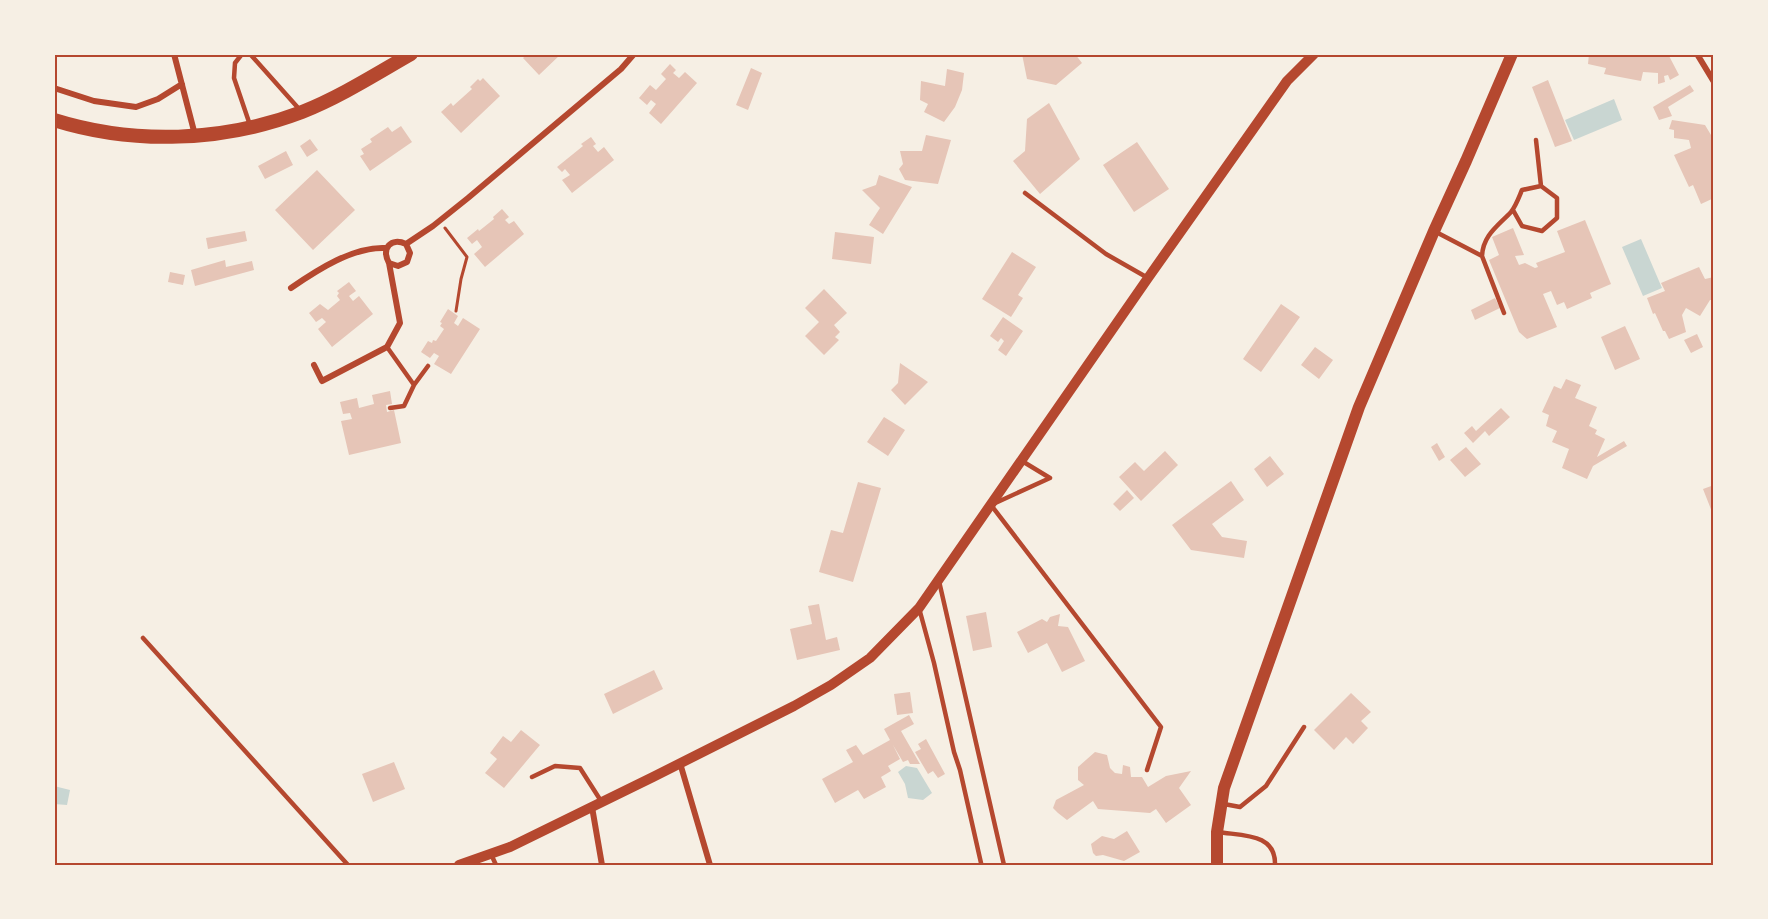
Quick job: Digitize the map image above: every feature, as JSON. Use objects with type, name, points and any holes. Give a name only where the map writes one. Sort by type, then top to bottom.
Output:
[{"type":"main road","points":[[54,120],[97,132],[128,136],[195,135],[251,128],[302,112],[350,89],[411,54]]},
{"type":"main road","points":[[1217,865],[1216,832],[1224,788],[1359,407],[1512,54]]},
{"type":"street","points":[[174,54],[195,135]]},
{"type":"street","points":[[406,244],[440,221],[599,88],[634,54]]},
{"type":"street","points":[[459,865],[510,847],[794,706],[870,658],[919,608],[1287,81],[1314,54]]},
{"type":"street","points":[[1697,54],[1714,82]]},
{"type":"street","points":[[54,88],[94,101],[136,107],[158,99],[182,84]]},
{"type":"street","points":[[314,365],[322,381],[387,347],[400,323],[389,263],[385,256],[386,248],[391,242],[399,241],[406,244],[410,253],[407,262],[398,266],[389,263]]},
{"type":"street","points":[[291,288],[336,261],[375,247],[386,248]]},
{"type":"street","points":[[680,763],[710,865]]},
{"type":"street","points":[[592,807],[602,865]]},
{"type":"lane","points":[[242,54],[235,63],[234,78],[251,128]]},
{"type":"lane","points":[[250,54],[302,112]]},
{"type":"lane","points":[[1513,210],[1522,226],[1542,231],[1557,218],[1557,198],[1542,186],[1536,140]]},
{"type":"lane","points":[[1504,313],[1482,256],[1482,248],[1491,231],[1513,210],[1522,190],[1542,186]]},
{"type":"lane","points":[[1024,193],[1106,254],[1148,278]]},
{"type":"lane","points":[[1434,231],[1482,256]]},
{"type":"lane","points":[[387,347],[414,385]]},
{"type":"lane","points":[[390,408],[404,406],[414,385],[428,366]]},
{"type":"lane","points":[[1022,461],[1050,478],[991,505],[1161,727],[1147,770]]},
{"type":"lane","points":[[939,580],[1004,865]]},
{"type":"lane","points":[[919,608],[981,863]]},
{"type":"lane","points":[[143,638],[348,865]]},
{"type":"lane","points":[[1221,804],[1240,807],[1266,786],[1304,728]]},
{"type":"lane","points":[[532,777],[555,766],[580,768],[602,802]]},
{"type":"lane","points":[[1216,832],[1260,839],[1270,845],[1275,853],[1275,865]]},
{"type":"lane","points":[[491,854],[496,865]]},
{"type":"path","points":[[440,221],[467,257],[456,311]]},
{"type":"shaded area","points":[[1614,99],[1622,120],[1574,140],[1565,120]]},
{"type":"shaded area","points":[[1641,239],[1662,288],[1643,296],[1622,247]]},
{"type":"shaded area","points":[[906,766],[917,768],[932,793],[923,800],[908,798],[905,784],[898,772]]},
{"type":"shaded area","points":[[54,786],[70,790],[67,805],[54,804]]},
{"type":"building","points":[[528,54],[561,54],[539,75],[523,58]]},
{"type":"building","points":[[1022,54],[1075,54],[1082,63],[1056,85],[1027,79]]},
{"type":"building","points":[[1589,54],[1668,54],[1679,75],[1670,80],[1668,75],[1664,76],[1665,82],[1658,84],[1658,73],[1643,72],[1641,81],[1604,74],[1606,68],[1588,64]]},
{"type":"building","points":[[670,64],[676,70],[673,73],[679,78],[685,72],[697,83],[661,124],[649,113],[656,104],[651,100],[647,105],[639,98],[650,85],[656,90],[666,79],[661,74]]},
{"type":"building","points":[[751,68],[762,73],[748,110],[736,105]]},
{"type":"building","points":[[947,69],[964,73],[962,90],[955,107],[944,122],[924,112],[928,104],[920,100],[921,81],[945,86]]},
{"type":"building","points":[[483,78],[500,96],[461,133],[441,112],[451,103],[453,106],[472,89],[470,87],[478,79],[480,81]]},
{"type":"building","points":[[1548,80],[1572,141],[1555,147],[1532,87]]},
{"type":"building","points":[[1690,85],[1694,91],[1668,107],[1672,116],[1659,120],[1653,107]]},
{"type":"building","points":[[1049,103],[1080,159],[1040,194],[1013,161],[1025,151],[1027,119]]},
{"type":"building","points":[[1672,120],[1705,125],[1714,140],[1714,198],[1701,204],[1693,185],[1689,187],[1674,155],[1691,148],[1689,140],[1674,138],[1674,130],[1669,129]]},
{"type":"building","points":[[401,126],[412,142],[370,171],[360,156],[364,154],[361,149],[372,142],[370,139],[388,127],[392,132]]},
{"type":"building","points":[[926,135],[951,140],[938,184],[905,180],[899,169],[903,164],[900,151],[922,151]]},
{"type":"building","points":[[591,137],[596,144],[593,146],[598,152],[604,147],[614,160],[572,193],[562,180],[570,175],[565,169],[562,172],[557,167]]},
{"type":"building","points":[[310,139],[318,150],[307,157],[300,146]]},
{"type":"building","points":[[1137,142],[1169,189],[1134,212],[1103,165]]},
{"type":"building","points":[[286,151],[293,165],[265,179],[258,166]]},
{"type":"building","points":[[317,170],[355,210],[313,250],[275,210]]},
{"type":"building","points":[[879,175],[912,187],[883,234],[869,225],[880,208],[862,190],[876,185]]},
{"type":"building","points":[[502,209],[509,217],[505,220],[509,224],[514,221],[524,234],[485,267],[474,254],[482,247],[477,240],[472,244],[467,238],[494,219],[493,217]]},
{"type":"building","points":[[1585,220],[1611,284],[1590,293],[1592,298],[1567,309],[1564,302],[1557,305],[1551,291],[1543,294],[1557,327],[1527,339],[1519,332],[1489,260],[1499,255],[1492,237],[1513,228],[1524,255],[1515,256],[1519,265],[1525,263],[1535,268],[1538,267],[1536,263],[1565,252],[1557,231]]},
{"type":"building","points":[[245,231],[247,241],[208,249],[206,238]]},
{"type":"building","points":[[835,232],[874,237],[871,264],[832,259]]},
{"type":"building","points":[[1012,252],[1036,267],[1018,295],[1023,298],[1011,317],[982,299]]},
{"type":"building","points":[[225,260],[226,267],[252,261],[254,270],[195,286],[191,270]]},
{"type":"building","points":[[1699,267],[1705,279],[1714,277],[1714,300],[1710,300],[1700,316],[1686,308],[1682,315],[1686,332],[1669,339],[1655,313],[1653,314],[1647,298],[1665,291],[1661,283]]},
{"type":"building","points":[[170,272],[185,275],[183,285],[168,282]]},
{"type":"building","points":[[349,282],[356,291],[349,296],[353,301],[359,296],[373,314],[332,347],[318,329],[326,322],[322,318],[316,322],[309,313],[320,304],[328,310],[340,300],[337,291]]},
{"type":"building","points":[[824,289],[847,313],[834,325],[840,332],[835,337],[839,340],[824,355],[805,336],[819,322],[805,308]]},
{"type":"building","points":[[1495,298],[1500,308],[1475,320],[1471,310]]},
{"type":"building","points":[[1281,304],[1300,317],[1261,372],[1243,359]]},
{"type":"building","points":[[448,309],[458,316],[454,323],[458,326],[463,318],[480,329],[451,374],[434,364],[439,356],[434,353],[430,358],[421,352],[428,341],[432,343],[433,340],[436,341],[444,329],[440,326],[442,323],[440,322]]},
{"type":"building","points":[[1003,317],[1023,331],[1006,356],[998,350],[1004,341],[1001,338],[998,342],[990,336]]},
{"type":"building","points":[[1625,326],[1640,359],[1615,370],[1601,337]]},
{"type":"building","points":[[1697,334],[1703,347],[1691,353],[1684,340]]},
{"type":"building","points":[[1315,347],[1333,360],[1319,379],[1301,365]]},
{"type":"building","points":[[900,363],[928,382],[905,405],[891,390],[898,383]]},
{"type":"building","points":[[1566,379],[1581,385],[1575,398],[1597,407],[1589,426],[1597,430],[1595,434],[1605,439],[1597,457],[1624,441],[1627,446],[1593,466],[1587,479],[1562,468],[1569,449],[1552,442],[1557,431],[1546,426],[1549,415],[1542,412],[1554,386],[1561,389]]},
{"type":"building","points":[[390,391],[392,404],[386,405],[387,412],[394,410],[401,443],[349,455],[341,421],[352,419],[350,413],[343,414],[340,402],[357,398],[359,408],[374,404],[372,395]]},
{"type":"building","points":[[1501,408],[1510,417],[1489,436],[1485,431],[1473,443],[1464,433],[1472,426],[1476,431]]},
{"type":"building","points":[[884,417],[905,430],[888,456],[867,442]]},
{"type":"building","points":[[1437,443],[1445,457],[1439,461],[1431,447]]},
{"type":"building","points":[[1466,447],[1481,464],[1465,477],[1450,460]]},
{"type":"building","points":[[1165,451],[1178,465],[1141,501],[1119,477],[1135,462],[1144,471]]},
{"type":"building","points":[[1270,456],[1284,474],[1267,487],[1254,469]]},
{"type":"building","points":[[1231,481],[1244,500],[1212,524],[1222,537],[1247,541],[1244,558],[1191,550],[1172,525]]},
{"type":"building","points":[[858,482],[881,488],[853,582],[819,572],[831,530],[843,533]]},
{"type":"building","points":[[1714,485],[1714,517],[1703,489]]},
{"type":"building","points":[[1127,490],[1134,498],[1120,511],[1113,504]]},
{"type":"building","points":[[819,604],[826,640],[837,637],[840,650],[797,660],[790,629],[812,624],[808,606]]},
{"type":"building","points":[[986,612],[992,647],[973,651],[966,616]]},
{"type":"building","points":[[1060,614],[1058,626],[1068,627],[1085,661],[1062,672],[1047,643],[1028,653],[1017,632],[1042,619],[1047,622],[1050,617]]},
{"type":"building","points":[[654,670],[663,689],[613,714],[604,694]]},
{"type":"building","points":[[910,692],[913,713],[897,715],[894,694]]},
{"type":"building","points":[[1351,693],[1371,712],[1361,721],[1368,728],[1353,744],[1346,737],[1334,750],[1314,730]]},
{"type":"building","points":[[909,715],[914,724],[901,731],[920,764],[910,764],[908,760],[903,762],[893,745],[900,759],[888,766],[891,771],[881,777],[886,787],[864,799],[858,790],[835,803],[822,779],[853,762],[846,750],[856,745],[863,755],[890,740],[884,729]]},
{"type":"building","points":[[521,730],[540,745],[504,788],[485,773],[497,759],[490,753],[503,736],[511,742]]},
{"type":"building","points":[[926,739],[945,774],[938,778],[933,771],[928,774],[915,752],[921,749],[918,744]]},
{"type":"building","points":[[1095,752],[1107,755],[1110,768],[1115,773],[1122,774],[1123,765],[1130,767],[1131,777],[1142,777],[1148,787],[1166,776],[1191,771],[1179,788],[1191,805],[1166,823],[1156,809],[1150,813],[1098,809],[1093,801],[1067,820],[1053,808],[1056,800],[1084,785],[1078,780],[1078,767]]},
{"type":"building","points":[[394,762],[405,789],[373,802],[362,774]]},
{"type":"building","points":[[1127,831],[1140,852],[1124,861],[1103,855],[1096,856],[1093,853],[1091,844],[1102,836],[1114,839]]}]
